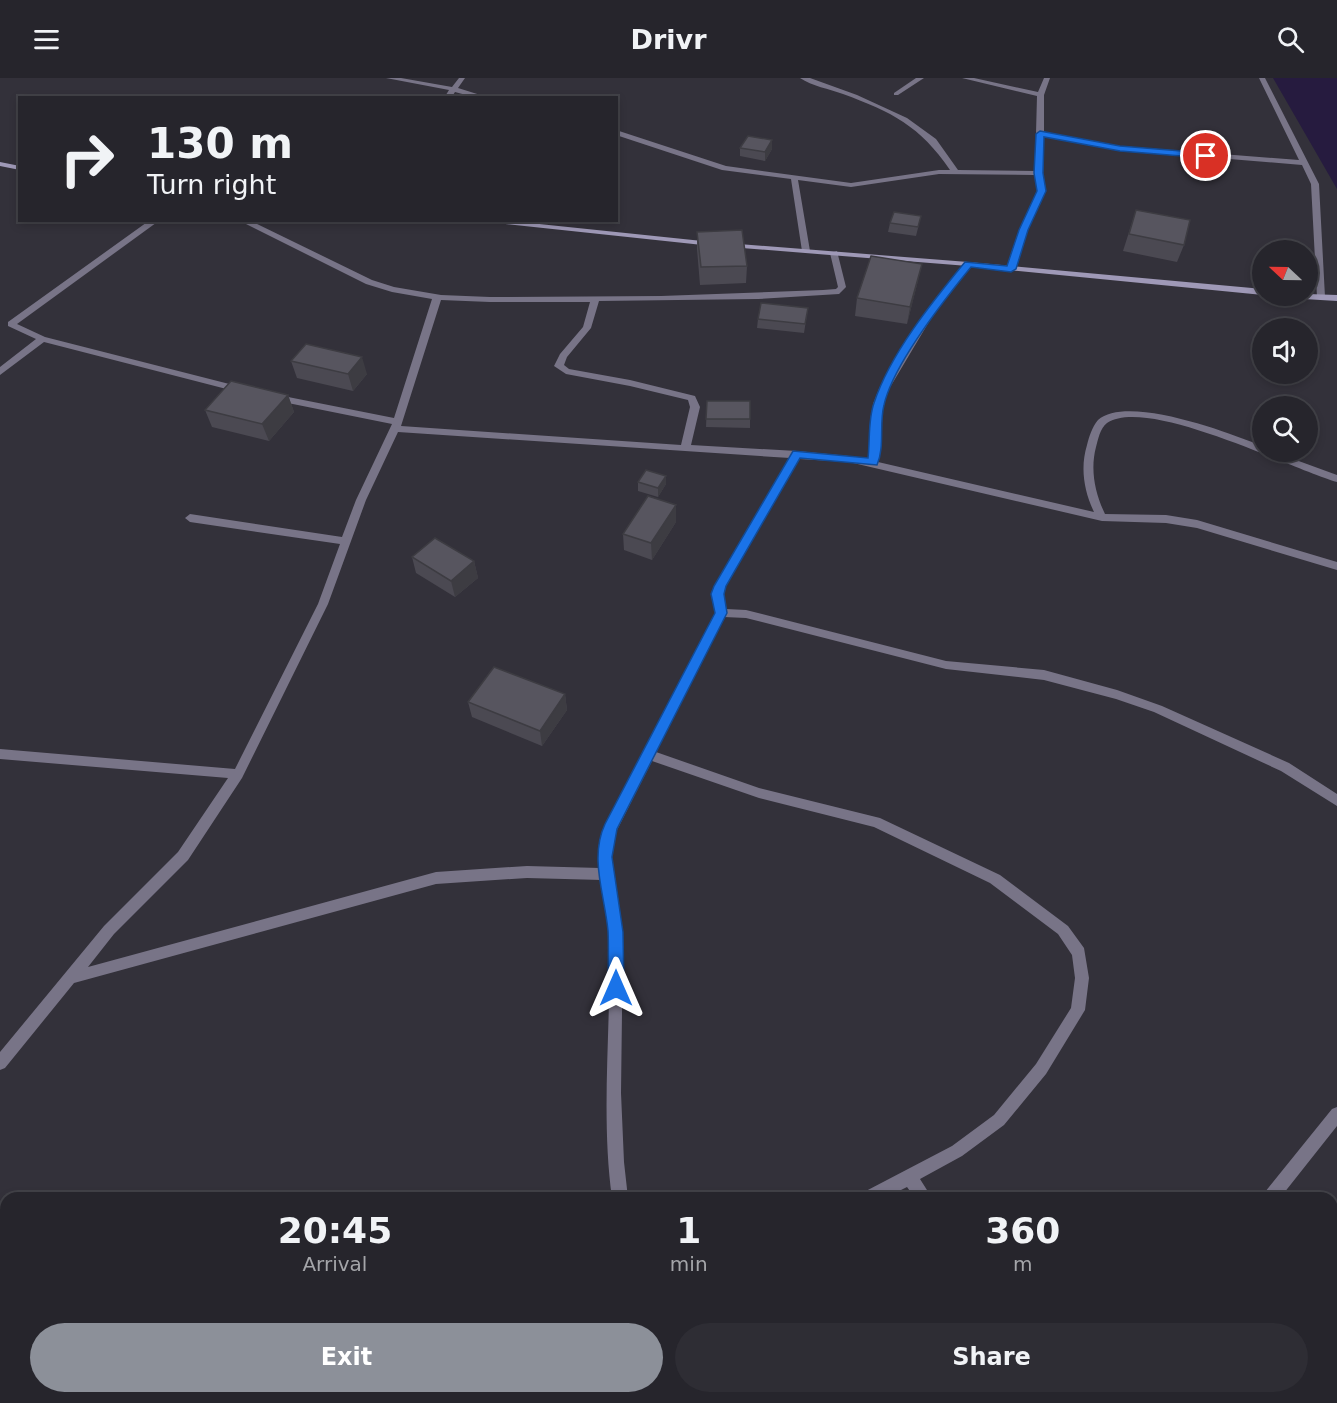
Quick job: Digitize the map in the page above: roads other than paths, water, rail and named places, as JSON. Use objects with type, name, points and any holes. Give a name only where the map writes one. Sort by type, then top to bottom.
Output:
[{"type":"street","points":[[389,78],[454,89],[480,96]]},
{"type":"street","points":[[449,96],[462,78]]},
{"type":"street","points":[[803,78],[886,109],[933,141],[955,171]]},
{"type":"street","points":[[896,94],[921,78]]},
{"type":"street","points":[[965,78],[1041,95]]},
{"type":"street","points":[[1011,269],[1024,230],[1041,191],[1039,173],[1041,95],[1047,78]]},
{"type":"street","points":[[1262,78],[1315,184],[1321,297]]},
{"type":"street","points":[[618,133],[725,168],[851,185],[955,171],[1039,173]]},
{"type":"street","points":[[1040,134],[1120,148],[1305,163]]},
{"type":"street","points":[[0,164],[18,168]]},
{"type":"street","points":[[794,176],[806,251]]},
{"type":"street","points":[[153,222],[8,322],[42,339],[249,392]]},
{"type":"street","points":[[246,222],[386,289],[437,297],[710,298],[839,291],[842,282],[834,253]]},
{"type":"street","points":[[494,222],[1252,291]]},
{"type":"street","points":[[873,463],[877,411],[884,389],[932,309],[968,264]]},
{"type":"street","points":[[0,1063],[109,930],[183,856],[238,774],[306,640],[361,500],[395,426],[437,297]]},
{"type":"street","points":[[1318,297],[1337,298]]},
{"type":"street","points":[[595,299],[587,328],[563,356],[559,366],[566,371],[630,382],[692,398],[696,403],[685,449]]},
{"type":"street","points":[[0,372],[42,339]]},
{"type":"street","points":[[260,394],[395,426],[685,449],[796,454],[873,463],[973,489],[1102,517],[1189,522],[1337,566]]},
{"type":"street","points":[[1102,517],[1092,498],[1088,462],[1098,427],[1110,417],[1126,415],[1192,424],[1225,434],[1252,446]]},
{"type":"street","points":[[620,1192],[614,1093],[616,932],[604,857],[610,829],[721,613],[718,594],[720,586],[796,454]]},
{"type":"street","points":[[1293,462],[1337,479]]},
{"type":"street","points":[[190,518],[346,541]]},
{"type":"street","points":[[721,613],[746,614],[946,665],[1044,675],[1118,695],[1158,709],[1285,767],[1337,801]]},
{"type":"street","points":[[0,754],[238,774]]},
{"type":"street","points":[[650,755],[759,793],[876,822],[995,879],[1063,930],[1079,953],[1082,978],[1078,1010],[1041,1069],[999,1120],[957,1151],[881,1192]]},
{"type":"street","points":[[70,978],[436,878],[527,872],[608,874]]},
{"type":"street","points":[[1276,1192],[1337,1114]]},
{"type":"street","points":[[909,1177],[920,1192]]}]
